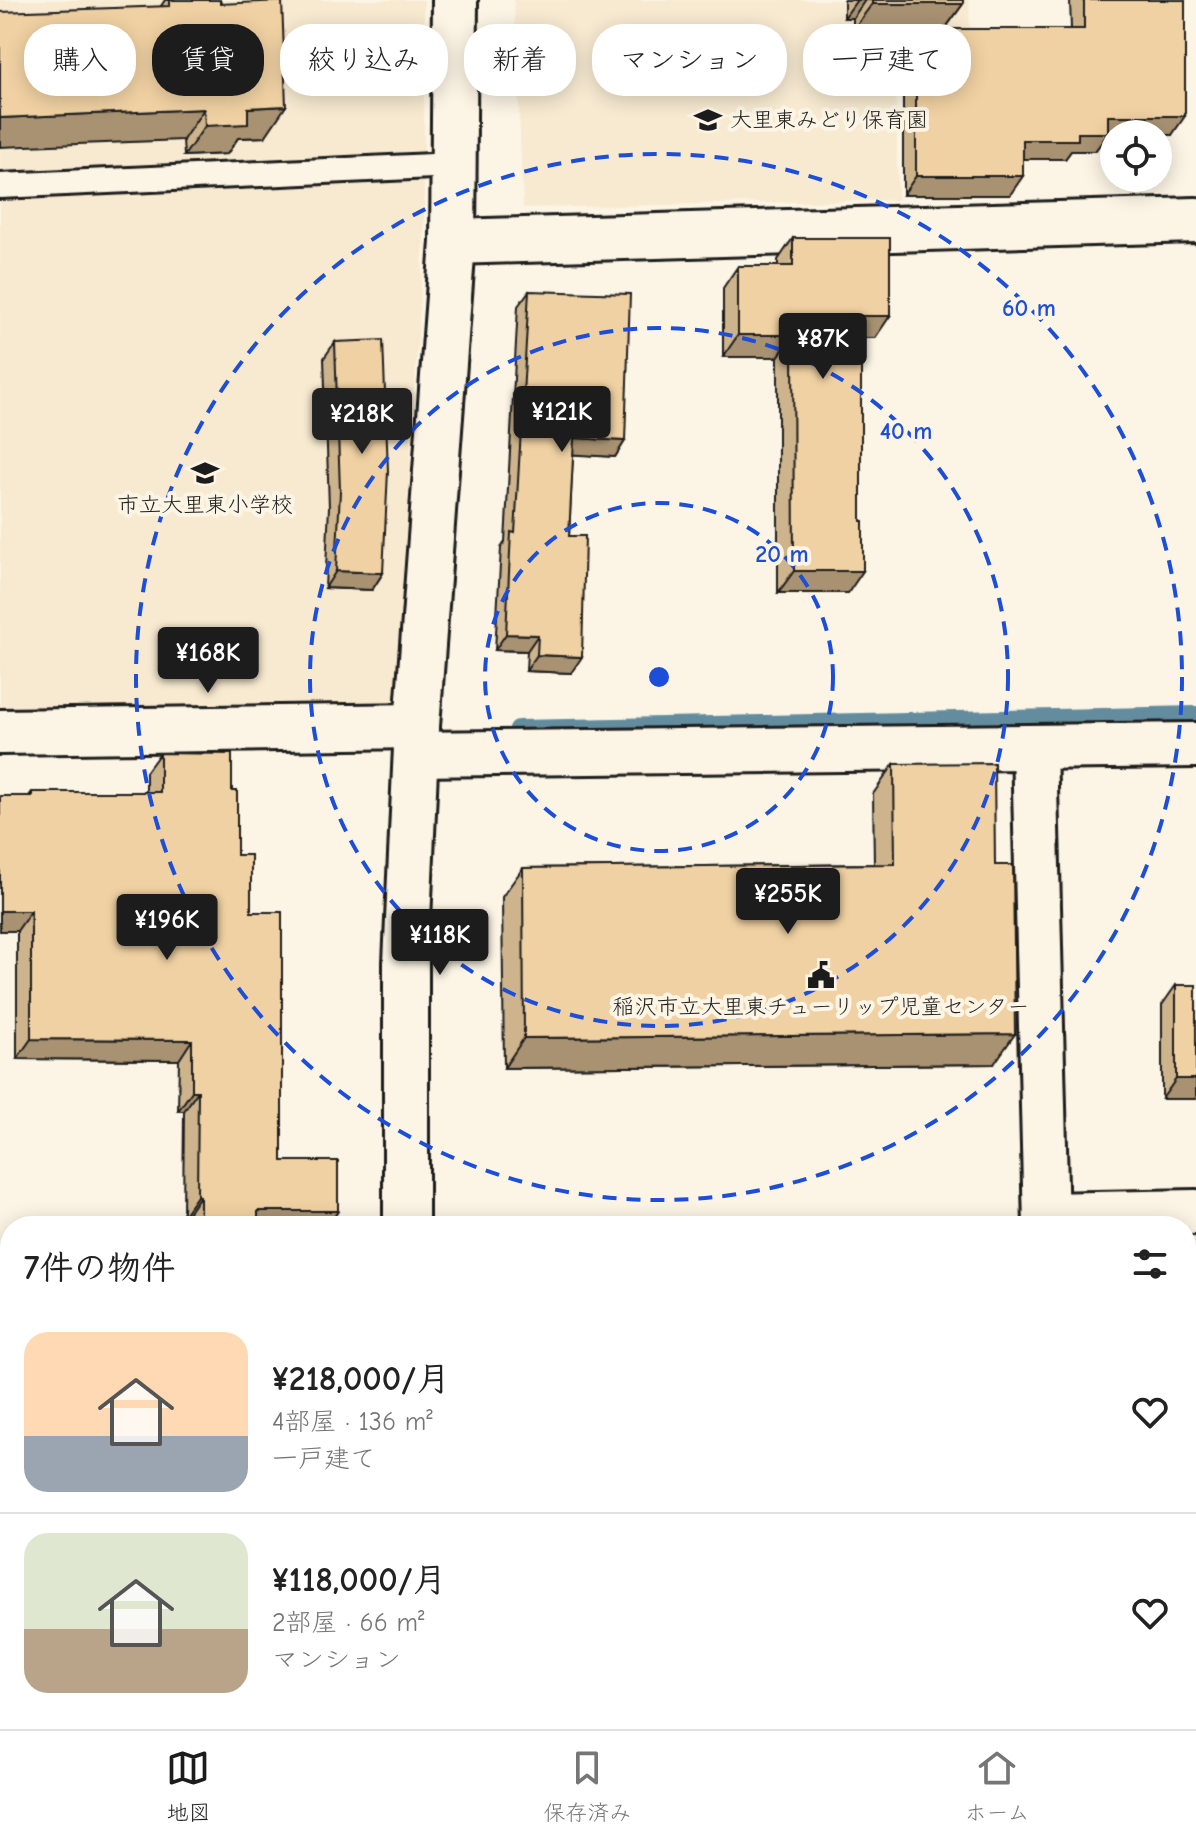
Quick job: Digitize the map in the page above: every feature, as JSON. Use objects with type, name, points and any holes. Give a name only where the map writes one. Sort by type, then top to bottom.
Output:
[{"type":"street","points":[[406,1216],[406,963],[416,740],[453,242],[455,0]]},
{"type":"street","points":[[453,242],[1196,220]]},
{"type":"street","points":[[0,732],[1034,747],[1196,745]]},
{"type":"street","points":[[1034,747],[1046,1216]]},
{"type":"street","points":[[1121,1216],[1196,1212]]},
{"type":"lane","points":[[0,186],[454,165]]},
{"type":"shaded area","name":"市立大里東小学校","points":[[0,0],[424,0],[424,24],[280,24],[280,96],[424,96],[424,241],[395,705],[0,709]]},
{"type":"shaded area","name":"大里東みどり保育園","points":[[514,0],[969,0],[970,24],[803,24],[803,96],[896,96],[898,200],[523,208],[518,96],[576,96],[576,24],[515,24]]},
{"type":"building","points":[[170,0],[220,0],[220,4],[282,1],[280,96],[286,96],[286,106],[248,108],[248,124],[205,126],[204,109],[0,118],[0,12],[170,6]]},
{"type":"building","points":[[872,0],[963,0],[963,4],[872,4]]},
{"type":"building","points":[[1084,0],[1185,0],[1185,116],[1108,116],[1108,120],[1100,120],[1100,133],[1078,133],[1078,140],[1023,140],[1023,176],[916,176],[916,96],[971,96],[971,29],[1084,29]]},
{"type":"building","points":[[793,238],[890,238],[890,316],[861,316],[863,571],[794,571],[793,335],[738,335],[738,266],[793,266]]},
{"type":"building","points":[[529,291],[630,294],[625,441],[574,438],[569,536],[585,536],[582,657],[537,655],[538,635],[506,634]]},
{"type":"building","points":[[383,340],[388,471],[383,573],[336,571],[340,491],[335,342]]},
{"type":"building","points":[[160,753],[232,754],[232,791],[237,791],[237,855],[251,855],[251,912],[282,912],[282,1161],[338,1161],[338,1211],[258,1211],[258,1216],[200,1216],[200,1196],[197,1196],[198,1091],[192,1091],[192,1040],[31,1039],[31,911],[0,911],[0,796],[32,796],[32,792],[160,792]]},
{"type":"building","points":[[994,763],[995,865],[1013,865],[1015,1034],[524,1038],[523,868],[895,864],[894,764]]},
{"type":"building","points":[[1176,985],[1196,985],[1196,1079],[1176,1079]]},
{"type":"waterway","points":[[518,729],[1196,715]]},
{"type":"place","name":"大里東みどり保育園","points":[[708,120]]},
{"type":"place","name":"市立大里東小学校","points":[[205,473]]},
{"type":"place","name":"稲沢市立大里東チューリップ児童センター","points":[[821,975]]}]
